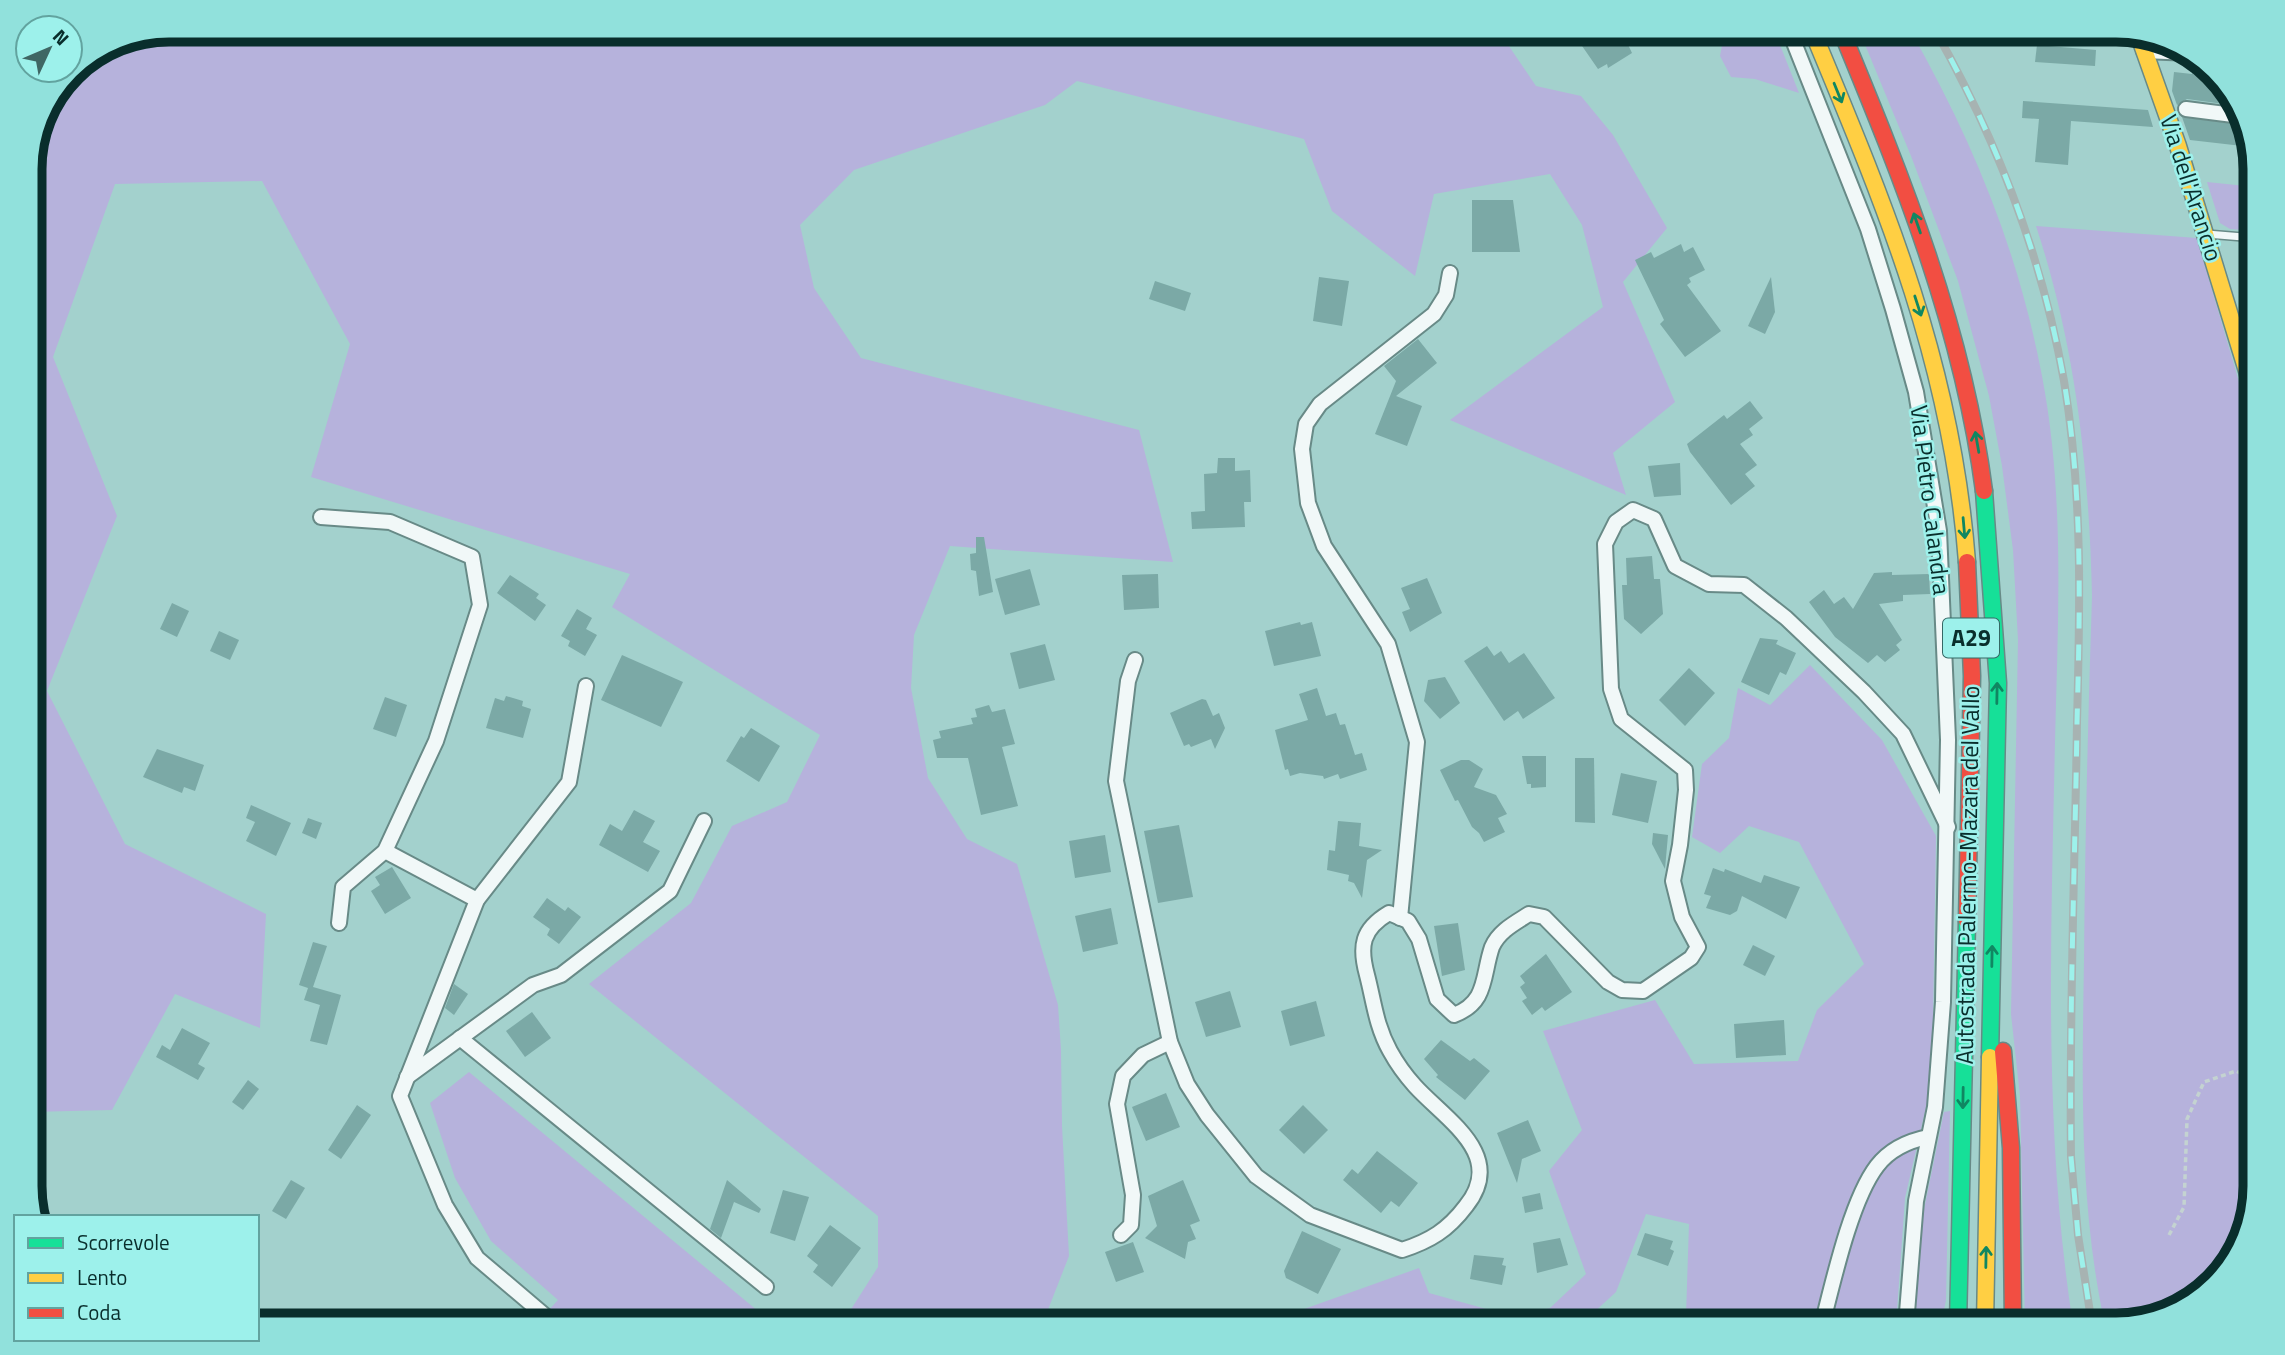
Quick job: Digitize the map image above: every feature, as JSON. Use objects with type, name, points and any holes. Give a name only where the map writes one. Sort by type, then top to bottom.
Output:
[{"type":"main road","name":"Autostrada Palermo-Mazara del Vallo","points":[[1817,42],[1875,185],[1922,317],[1945,400],[1963,515],[1970,597],[1972,676],[1958,1313]]},
{"type":"main road","name":"Autostrada Palermo-Mazara del Vallo","points":[[1846,42],[1897,165],[1930,260],[1963,374],[1979,456],[1995,598],[1998,683],[1985,1313]]},
{"type":"main road","name":"Via dell'Arancio","points":[[2142,45],[2243,349]]},
{"type":"main road","points":[[1991,983],[2009,1097],[2013,1313]]},
{"type":"main road","points":[[1953,1313],[1959,1272]]},
{"type":"street","name":"Via Pietro Calandra","points":[[1794,42],[1868,229],[1916,392],[1939,531],[1947,693],[1948,827],[1940,1072],[1916,1200],[1907,1313]]},
{"type":"street","points":[[2186,109],[2231,115]]},
{"type":"street","points":[[1400,918],[1417,742],[1388,644],[1324,546],[1308,503],[1301,449],[1306,424],[1320,404],[1434,314],[1446,295],[1450,273]]},
{"type":"street","points":[[1135,660],[1126,692],[1116,781],[1170,1042],[1188,1084],[1207,1115],[1256,1176],[1310,1215],[1402,1251],[1431,1240],[1453,1222],[1469,1203],[1481,1181],[1480,1163],[1451,1118],[1414,1085],[1390,1052],[1373,1015],[1361,951],[1373,922],[1389,913],[1408,922],[1419,939],[1437,999],[1454,1015],[1466,1011],[1481,995],[1492,947],[1506,928],[1528,914],[1544,917],[1608,982],[1622,990],[1643,991],[1691,958],[1698,947],[1682,917],[1673,881],[1686,790],[1685,770],[1621,719],[1611,689],[1605,544],[1616,522],[1633,510],[1654,519],[1675,566],[1709,584],[1744,585],[1786,618],[1864,692],[1902,734],[1948,827]]},
{"type":"street","points":[[321,517],[390,522],[472,557],[480,605],[436,741],[385,851],[343,887],[339,923]]},
{"type":"street","points":[[542,1313],[477,1258],[445,1205],[400,1096],[477,900],[569,782],[586,685]]},
{"type":"street","points":[[406,1077],[533,985],[561,975],[670,891],[704,821]]},
{"type":"street","points":[[385,851],[477,900]]},
{"type":"street","points":[[460,1038],[766,1287]]},
{"type":"street","points":[[1121,1235],[1131,1225],[1133,1195],[1117,1104],[1123,1076],[1143,1055],[1170,1042]]},
{"type":"street","points":[[1826,1313],[1870,1177],[1886,1156],[1898,1147],[1928,1137]]},
{"type":"lane","points":[[2206,234],[2243,236]]},
{"type":"path","points":[[2169,1235],[2185,1207],[2187,1119],[2204,1082],[2236,1071],[2243,1074]]},
{"type":"shaded area","points":[[169,42],[1506,42],[1536,86],[1581,96],[1613,135],[1667,228],[1623,282],[1675,402],[1613,453],[1626,495],[1450,420],[1603,307],[1582,225],[1550,174],[1434,194],[1415,276],[1332,211],[1304,139],[1077,81],[1045,105],[854,170],[800,225],[814,288],[861,358],[1139,430],[1173,562],[950,546],[914,635],[911,688],[928,778],[967,839],[1017,864],[1058,1005],[1069,1256],[1047,1313],[849,1313],[878,1267],[878,1216],[589,984],[691,903],[732,826],[787,802],[820,735],[612,607],[630,574],[311,477],[350,344],[262,181],[115,184],[53,357],[117,516],[47,691],[125,844],[266,914],[260,1028],[175,994],[112,1110],[42,1112],[42,161],[52,120],[68,92],[75,84],[84,84],[84,75],[113,55],[136,46]]},
{"type":"shaded area","points":[[1723,42],[1779,42],[1799,93],[1755,79],[1731,77],[1720,56]]},
{"type":"shaded area","points":[[1864,42],[1917,42],[1933,72],[1991,197],[2020,284],[2042,376],[2054,467],[2058,558],[2051,961],[2053,1107],[2063,1252],[2071,1313],[2025,1313],[2020,1096],[2011,1014],[2018,640],[2013,550],[2002,466],[1989,396],[1958,281]]},
{"type":"shaded area","points":[[2207,182],[2243,186],[2243,230],[2230,229],[2220,223]]},
{"type":"shaded area","points":[[2036,226],[2197,238],[2243,396],[2242,1202],[2233,1235],[2206,1276],[2165,1303],[2132,1312],[2103,1313],[2090,1235],[2086,1190],[2083,1053],[2092,596],[2084,455],[2071,363],[2050,271]]},
{"type":"shaded area","points":[[1810,665],[1882,740],[1936,836],[1932,1081],[1905,1198],[1897,1313],[1686,1313],[1689,1224],[1646,1214],[1616,1292],[1593,1313],[1531,1313],[1550,1308],[1586,1274],[1549,1171],[1582,1130],[1543,1031],[1655,1000],[1694,1064],[1798,1061],[1817,1010],[1864,964],[1799,842],[1749,826],[1720,853],[1692,837],[1702,764],[1729,738],[1738,688],[1770,705]]},
{"type":"shaded area","points":[[469,1072],[760,1313],[546,1313],[558,1300],[491,1241],[455,1178],[430,1103]]},
{"type":"shaded area","points":[[1950,1111],[1946,1300],[1943,1313],[1915,1313],[1921,1224],[1944,1112]]},
{"type":"shaded area","points":[[1419,1268],[1429,1293],[1501,1313],[1293,1313]]},
{"type":"building","points":[[1579,42],[1627,42],[1632,53],[1608,68],[1607,64],[1598,69]]},
{"type":"building","points":[[2037,45],[2096,50],[2095,66],[2035,62]]},
{"type":"building","points":[[2193,68],[2206,79],[2225,104],[2187,99],[2177,105],[2172,91],[2174,72],[2192,74]]},
{"type":"building","points":[[2023,101],[2148,110],[2153,127],[2071,121],[2068,165],[2035,162],[2039,119],[2022,118]]},
{"type":"building","points":[[2182,117],[2234,124],[2241,146],[2190,140]]},
{"type":"building","points":[[1472,200],[1513,200],[1520,252],[1472,252]]},
{"type":"building","points":[[1681,244],[1684,252],[1693,247],[1705,270],[1689,278],[1691,282],[1687,285],[1721,331],[1685,357],[1660,324],[1664,320],[1635,260],[1651,252],[1654,258]]},
{"type":"building","points":[[1319,277],[1349,281],[1342,326],[1313,321]]},
{"type":"building","points":[[1771,277],[1775,312],[1765,334],[1748,326]]},
{"type":"building","points":[[1155,281],[1191,293],[1185,311],[1149,299]]},
{"type":"building","points":[[1418,339],[1437,363],[1396,396],[1422,406],[1407,446],[1375,434],[1396,381],[1384,366]]},
{"type":"building","points":[[1750,401],[1763,418],[1749,429],[1753,435],[1740,444],[1757,465],[1745,474],[1755,486],[1731,505],[1690,452],[1687,444],[1724,415],[1727,419]]},
{"type":"building","points":[[1218,458],[1235,458],[1235,471],[1250,470],[1251,502],[1244,502],[1245,527],[1192,529],[1191,512],[1205,511],[1204,474],[1217,473]]},
{"type":"building","points":[[1680,463],[1681,495],[1654,497],[1648,466]]},
{"type":"building","points":[[976,537],[984,537],[993,592],[979,596],[976,571],[971,570],[970,554],[976,553]]},
{"type":"building","points":[[1652,556],[1654,579],[1660,579],[1663,614],[1641,634],[1624,619],[1622,585],[1627,585],[1626,558]]},
{"type":"building","points":[[1030,569],[1040,605],[1005,615],[995,579]]},
{"type":"building","points":[[1892,572],[1892,575],[1929,574],[1930,594],[1903,595],[1903,601],[1879,604],[1902,640],[1896,645],[1900,650],[1885,662],[1877,655],[1868,663],[1835,637],[1809,602],[1824,590],[1834,604],[1844,597],[1853,609],[1874,573]]},
{"type":"building","points":[[1158,574],[1159,608],[1124,610],[1122,575]]},
{"type":"building","points":[[510,575],[539,594],[536,598],[546,605],[535,621],[497,593]]},
{"type":"building","points":[[1427,578],[1442,613],[1410,632],[1402,612],[1410,609],[1401,588]]},
{"type":"building","points":[[172,603],[189,611],[177,637],[160,629]]},
{"type":"building","points":[[577,609],[592,618],[586,629],[597,635],[585,656],[568,646],[570,641],[561,636]]},
{"type":"building","points":[[1300,622],[1301,625],[1312,622],[1321,656],[1274,666],[1265,631]]},
{"type":"building","points":[[219,631],[239,640],[230,660],[210,651]]},
{"type":"building","points":[[1760,638],[1778,640],[1776,644],[1796,653],[1786,675],[1780,672],[1769,695],[1741,682]]},
{"type":"building","points":[[1045,644],[1055,680],[1019,689],[1010,653]]},
{"type":"building","points":[[1487,646],[1494,656],[1501,651],[1509,663],[1524,653],[1555,698],[1523,719],[1518,711],[1504,721],[1464,661]]},
{"type":"building","points":[[622,655],[683,682],[661,727],[601,700]]},
{"type":"building","points":[[1689,668],[1715,693],[1685,726],[1659,700]]},
{"type":"building","points":[[1445,677],[1460,703],[1440,719],[1424,701],[1428,680]]},
{"type":"building","points":[[1317,688],[1326,716],[1336,713],[1340,725],[1345,724],[1355,755],[1362,753],[1367,770],[1340,779],[1338,774],[1324,779],[1323,776],[1300,773],[1290,776],[1288,769],[1285,770],[1275,730],[1308,720],[1299,694]]},
{"type":"building","points":[[506,696],[523,701],[522,706],[531,709],[523,738],[486,728],[495,698],[504,701]]},
{"type":"building","points":[[385,697],[407,705],[396,737],[373,729]]},
{"type":"building","points":[[1202,699],[1206,700],[1213,716],[1219,713],[1225,728],[1215,749],[1211,739],[1191,747],[1189,744],[1184,746],[1170,713]]},
{"type":"building","points":[[989,705],[992,712],[1005,709],[1015,744],[1002,747],[1018,806],[981,815],[968,758],[937,758],[933,740],[941,738],[939,731],[973,724],[971,718],[977,717],[975,709]]},
{"type":"building","points":[[751,728],[780,746],[759,782],[726,761],[741,736],[744,738]]},
{"type":"building","points":[[157,749],[204,765],[195,791],[184,787],[182,793],[143,777]]},
{"type":"building","points":[[1522,756],[1546,756],[1546,787],[1531,788],[1531,784],[1527,784]]},
{"type":"building","points":[[1575,758],[1594,758],[1595,823],[1575,822]]},
{"type":"building","points":[[1461,760],[1469,760],[1483,769],[1474,787],[1496,795],[1507,814],[1498,818],[1505,832],[1484,842],[1472,827],[1458,800],[1455,801],[1440,770]]},
{"type":"building","points":[[1621,773],[1657,781],[1648,823],[1612,815]]},
{"type":"building","points":[[251,805],[291,823],[276,856],[246,841],[255,822],[246,818]]},
{"type":"building","points":[[634,810],[655,821],[643,842],[660,851],[648,872],[599,845],[610,824],[622,831]]},
{"type":"building","points":[[308,818],[322,823],[316,839],[302,833]]},
{"type":"building","points":[[1338,821],[1361,823],[1359,846],[1382,850],[1367,860],[1362,898],[1354,883],[1348,881],[1349,875],[1327,870],[1329,850],[1335,851]]},
{"type":"building","points":[[1179,825],[1193,897],[1158,903],[1144,831]]},
{"type":"building","points":[[1653,833],[1668,835],[1665,869],[1652,844]]},
{"type":"building","points":[[1105,835],[1111,872],[1075,878],[1069,841]]},
{"type":"building","points":[[392,867],[411,898],[385,914],[371,891],[380,885],[375,877]]},
{"type":"building","points":[[1713,868],[1724,872],[1725,869],[1761,883],[1764,875],[1800,887],[1786,919],[1742,896],[1737,911],[1730,915],[1706,908],[1711,896],[1704,894]]},
{"type":"building","points":[[547,898],[565,911],[568,907],[581,917],[559,944],[547,935],[550,929],[533,917]]},
{"type":"building","points":[[1111,908],[1118,944],[1083,952],[1075,916]]},
{"type":"building","points":[[1458,923],[1465,970],[1442,976],[1434,926]]},
{"type":"building","points":[[313,942],[327,946],[313,987],[341,995],[327,1045],[310,1041],[320,1005],[304,1000],[308,988],[299,985]]},
{"type":"building","points":[[1753,945],[1775,956],[1765,976],[1743,965]]},
{"type":"building","points":[[1546,954],[1572,992],[1545,1011],[1542,1007],[1532,1015],[1522,1001],[1527,998],[1520,987],[1525,983],[1520,976]]},
{"type":"building","points":[[454,984],[468,994],[454,1015],[445,1008]]},
{"type":"building","points":[[1230,991],[1241,1027],[1206,1037],[1195,1002]]},
{"type":"building","points":[[1316,1001],[1325,1036],[1290,1046],[1281,1011]]},
{"type":"building","points":[[532,1012],[551,1038],[525,1057],[506,1031]]},
{"type":"building","points":[[1784,1020],[1786,1055],[1736,1058],[1734,1024]]},
{"type":"building","points":[[182,1028],[210,1043],[198,1064],[205,1068],[198,1080],[156,1057],[162,1045],[170,1050]]},
{"type":"building","points":[[1441,1040],[1470,1061],[1474,1058],[1490,1071],[1465,1100],[1436,1077],[1438,1075],[1424,1059]]},
{"type":"building","points":[[248,1080],[259,1089],[243,1110],[232,1102]]},
{"type":"building","points":[[1166,1093],[1180,1127],[1146,1141],[1132,1107]]},
{"type":"building","points":[[357,1105],[371,1115],[341,1159],[328,1150]]},
{"type":"building","points":[[1303,1105],[1328,1130],[1304,1154],[1279,1130]]},
{"type":"building","points":[[1528,1120],[1541,1151],[1522,1159],[1517,1183],[1497,1133]]},
{"type":"building","points":[[1377,1151],[1418,1183],[1399,1207],[1391,1201],[1381,1213],[1343,1180],[1352,1169],[1358,1174]]},
{"type":"building","points":[[291,1180],[305,1188],[286,1219],[272,1211]]},
{"type":"building","points":[[727,1180],[761,1209],[759,1213],[734,1202],[721,1238],[710,1229]]},
{"type":"building","points":[[1183,1180],[1200,1221],[1190,1225],[1196,1239],[1188,1242],[1185,1259],[1145,1238],[1157,1226],[1148,1196]]},
{"type":"building","points":[[783,1190],[809,1197],[795,1241],[770,1233]]},
{"type":"building","points":[[1540,1193],[1543,1209],[1525,1213],[1522,1197]]},
{"type":"building","points":[[830,1225],[861,1248],[832,1287],[813,1272],[818,1265],[807,1256]]},
{"type":"building","points":[[1302,1231],[1341,1249],[1318,1294],[1286,1278],[1284,1271]]},
{"type":"building","points":[[1645,1233],[1673,1241],[1670,1249],[1674,1251],[1668,1266],[1637,1255]]},
{"type":"building","points":[[1560,1238],[1568,1265],[1537,1273],[1533,1243]]},
{"type":"building","points":[[1133,1242],[1144,1272],[1116,1282],[1105,1252]]},
{"type":"building","points":[[1474,1255],[1504,1258],[1502,1265],[1506,1266],[1502,1285],[1470,1279]]},
{"type":"railway","points":[[1941,42],[1997,156],[2030,244],[2055,335],[2070,423],[2077,509],[2079,594],[2071,994],[2071,1157],[2078,1235],[2090,1313]]},
{"type":"traffic: fast","points":[[1984,491],[1998,683],[1990,1057]]},
{"type":"traffic: fast","points":[[1958,1313],[1967,921]]},
{"type":"traffic: slow","points":[[1817,42],[1890,225],[1931,355],[1947,421],[1959,490],[1967,562]]},
{"type":"traffic: slow","points":[[2142,45],[2178,146],[2243,358]]},
{"type":"traffic: slow","points":[[1985,1313],[1990,1057]]},
{"type":"traffic: jam","points":[[1846,42],[1887,142],[1946,313],[1962,371],[1984,491]]},
{"type":"traffic: jam","points":[[1967,562],[1972,676],[1967,921]]},
{"type":"traffic: jam","points":[[2003,1051],[2011,1148],[2013,1313]]}]
